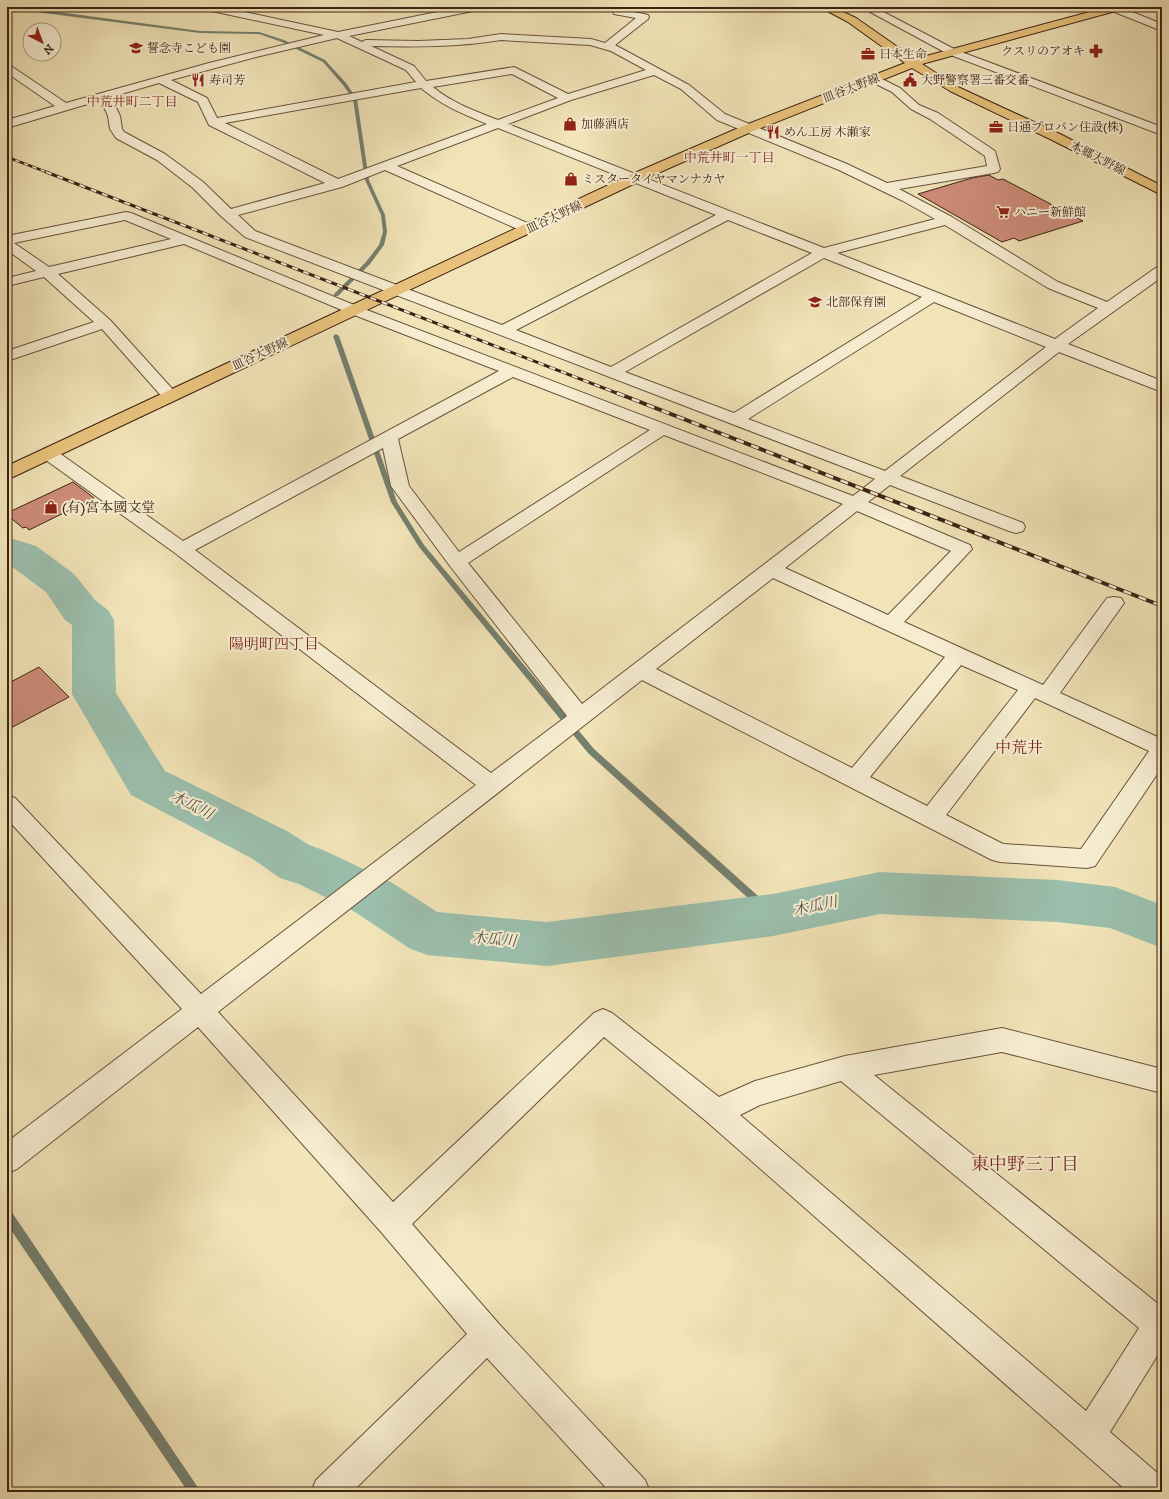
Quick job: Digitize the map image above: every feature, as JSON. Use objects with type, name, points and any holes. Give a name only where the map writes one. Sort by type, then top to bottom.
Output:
[{"type":"main road","name":"本郷大野線","points":[[825,7],[852,20],[931,76],[954,89],[1056,137],[1162,191]]},
{"type":"main road","name":"皿谷大野線","points":[[7,474],[635,178],[747,129],[914,64],[1115,7]]},
{"type":"street","points":[[207,7],[338,35],[410,68],[424,85],[438,97],[498,124],[1162,387]]},
{"type":"street","points":[[444,7],[455,12]]},
{"type":"street","points":[[7,124],[160,79],[297,44],[478,7]]},
{"type":"street","points":[[606,47],[644,17],[618,12],[636,7]]},
{"type":"street","points":[[866,7],[952,52],[1162,131]]},
{"type":"street","points":[[1115,7],[1162,28]]},
{"type":"street","points":[[354,42],[418,44],[468,42],[501,37],[591,42],[615,50],[685,87],[721,117],[747,129],[844,167],[885,187],[947,220],[1053,285],[1108,307]]},
{"type":"street","points":[[7,68],[64,107]]},
{"type":"street","points":[[213,122],[346,97],[514,70],[567,98]]},
{"type":"street","points":[[227,214],[358,177],[567,98],[654,71]]},
{"type":"street","points":[[160,79],[203,100],[213,122],[337,184]]},
{"type":"street","points":[[874,79],[896,90],[915,107],[934,116],[991,154],[994,169],[885,187]]},
{"type":"street","points":[[104,95],[114,116],[116,129],[120,135],[161,157],[198,185],[227,214],[250,234],[885,479],[1016,527]]},
{"type":"street","points":[[380,169],[529,229]]},
{"type":"street","points":[[503,331],[727,215]]},
{"type":"street","points":[[7,240],[126,216],[354,310],[855,503],[963,549],[891,624]]},
{"type":"street","points":[[612,373],[823,253],[947,220]]},
{"type":"street","points":[[7,282],[185,240]]},
{"type":"street","points":[[7,244],[47,272],[105,323],[170,396]]},
{"type":"street","points":[[7,1159],[771,570],[1056,346],[1108,307],[1162,270]]},
{"type":"street","points":[[734,420],[932,297]]},
{"type":"street","points":[[7,356],[105,323]]},
{"type":"street","points":[[182,549],[512,371]]},
{"type":"street","points":[[457,562],[663,429]]},
{"type":"street","points":[[389,437],[400,486],[457,562],[580,717]]},
{"type":"street","points":[[49,454],[182,549],[491,785]]},
{"type":"street","points":[[640,670],[1000,853],[1087,859],[1162,749],[771,570]]},
{"type":"street","points":[[931,818],[1114,603]]},
{"type":"street","points":[[855,779],[958,655]]},
{"type":"street","points":[[7,804],[200,1011],[392,1223],[488,1335],[633,1492]]},
{"type":"street","points":[[392,1223],[603,1021],[716,1112],[1154,1492]]},
{"type":"street","points":[[716,1112],[755,1094],[845,1068],[1002,1040],[1162,1081]]},
{"type":"street","points":[[845,1068],[1160,1325],[1089,1436]]},
{"type":"street","points":[[328,1492],[488,1335]]},
{"type":"building","points":[[989,175],[998,180],[1003,179],[1083,221],[1019,241],[1014,238],[1002,242],[918,194],[972,178]]},
{"type":"building","points":[[73,482],[94,498],[29,530],[26,527],[23,528],[7,515],[7,513]]},
{"type":"building","points":[[39,667],[69,697],[7,730],[7,684]]},
{"type":"waterway","points":[[23,7],[28,10],[200,32],[259,33],[283,41],[324,61],[345,84],[355,99],[367,180],[383,215],[385,232],[381,245],[368,263],[336,295]]},
{"type":"waterway","points":[[336,336],[394,502],[421,546],[591,751],[773,915]]},
{"type":"waterway","name":"木瓜川","points":[[7,549],[22,555],[60,583],[80,610],[93,620],[94,694],[148,783],[270,845],[298,864],[305,864],[373,897],[427,933],[547,944],[773,915],[880,893],[1057,901],[1115,908],[1162,927]]},
{"type":"waterway","points":[[7,1215],[195,1492]]},
{"type":"railway","points":[[7,157],[49,173]]},
{"type":"railway","points":[[46,172],[619,394]]},
{"type":"railway","points":[[617,393],[1162,606]]},
{"type":"place","name":"誓念寺こども園","points":[[136,48]]},
{"type":"place","name":"クスリのアオキ","points":[[1096,51]]},
{"type":"place","name":"日本生命","points":[[868,54]]},
{"type":"place","name":"寿司芳","points":[[198,80]]},
{"type":"place","name":"大野警察署三番交番","points":[[910,80]]},
{"type":"place","name":"加藤酒店","points":[[570,124]]},
{"type":"place","name":"日通プロパン住設(株)","points":[[996,127]]},
{"type":"place","name":"めん工房 木瀬家","points":[[773,132]]},
{"type":"place","name":"ミスタータイヤマンナカヤ","points":[[571,179]]},
{"type":"place","name":"ハニー新鮮館","points":[[1003,212]]},
{"type":"place","name":"北部保育園","points":[[815,302]]},
{"type":"place","name":"(有)宮本國文堂","points":[[51,507]]},
{"type":"district","name":"中荒井町二丁目","points":[[132,101]]},
{"type":"district","name":"中荒井町一丁目","points":[[729,157]]},
{"type":"district","name":"陽明町四丁目","points":[[274,644]]},
{"type":"district","name":"中荒井","points":[[1019,747]]},
{"type":"district","name":"東中野三丁目","points":[[1025,1164]]}]
